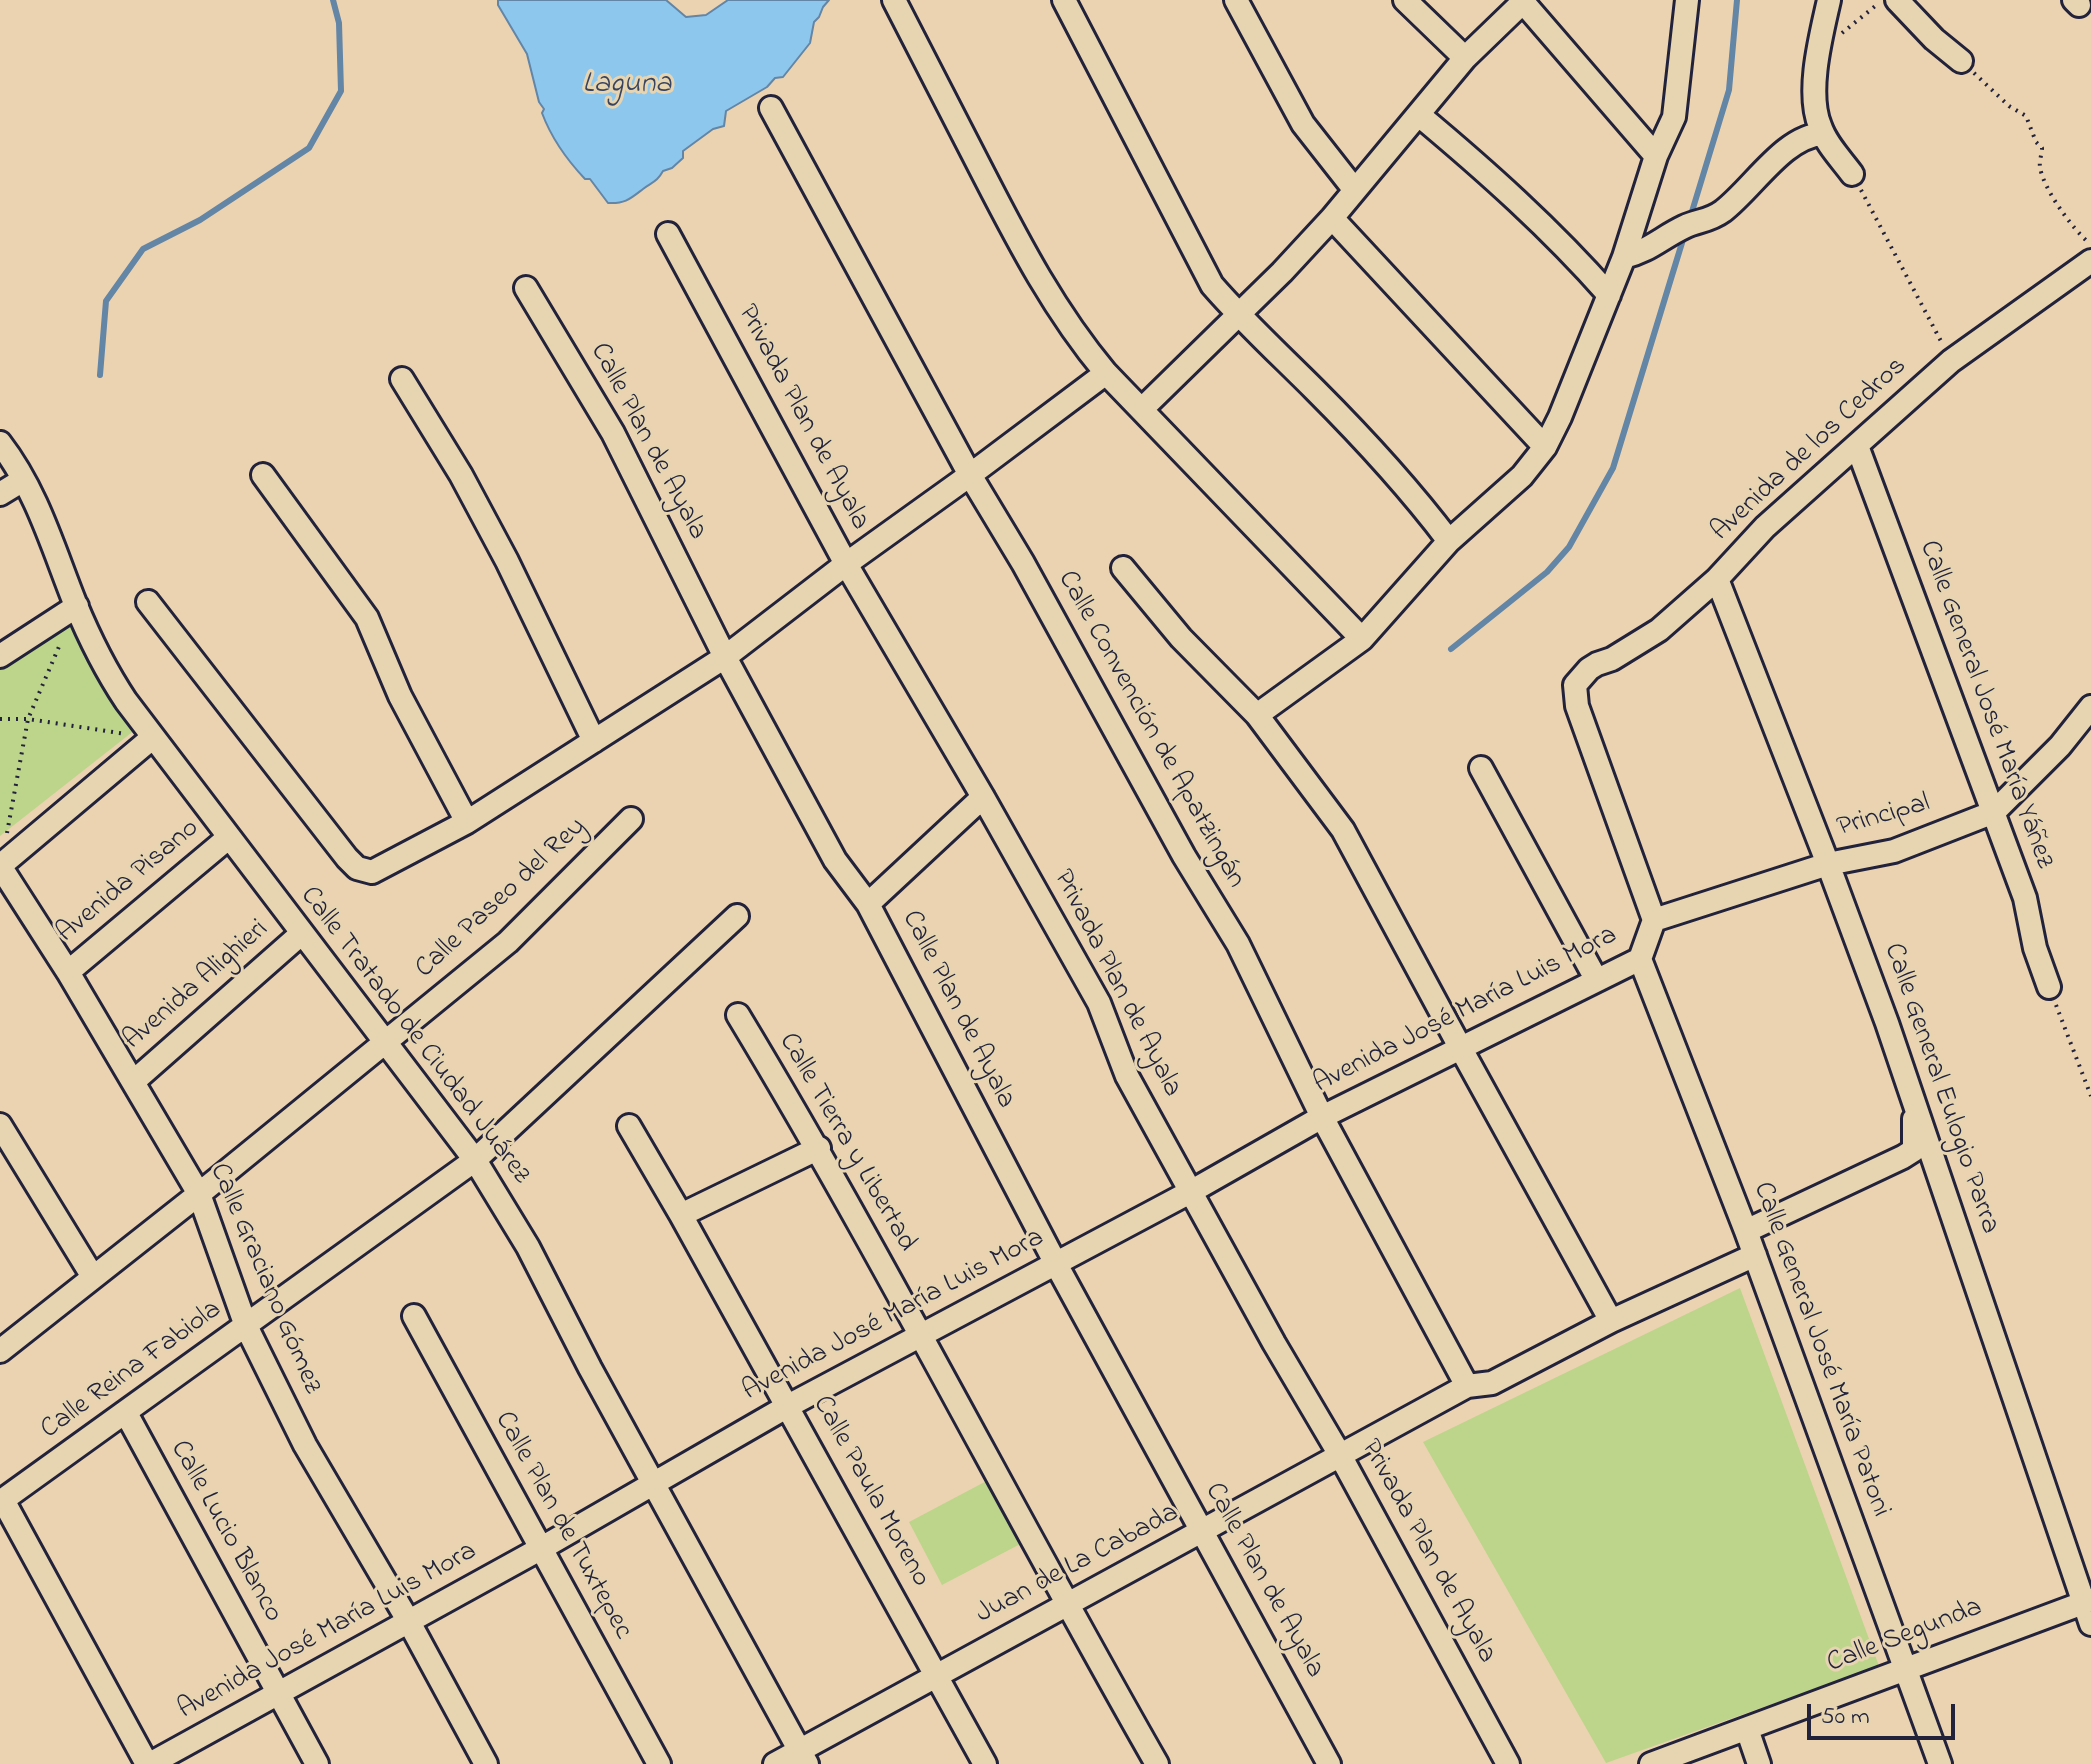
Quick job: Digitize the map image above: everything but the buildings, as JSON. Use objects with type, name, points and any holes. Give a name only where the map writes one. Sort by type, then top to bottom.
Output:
[{"type":"street","points":[[894,0],[1054,305],[1106,373],[1362,639]]},
{"type":"street","points":[[1064,0],[1212,285],[1367,445],[1449,541]]},
{"type":"street","points":[[1236,0],[1303,124],[1354,189]]},
{"type":"street","points":[[1405,0],[1465,58]]},
{"type":"street","points":[[1257,715],[1362,639],[1449,541],[1522,476],[1545,447],[1624,257],[1656,156],[1674,117],[1687,0]]},
{"type":"street","points":[[1829,0],[1815,87],[1818,121],[1823,134],[1852,174]]},
{"type":"street","points":[[1897,0],[1934,39],[1961,61]]},
{"type":"street","points":[[1142,409],[1332,218],[1465,58],[1524,1],[1656,156]]},
{"type":"street","name":"Calle Convención de Apatzingán","points":[[771,108],[970,475],[1023,563],[1184,856],[1238,944],[1322,1117],[1467,1386]]},
{"type":"street","points":[[1419,115],[1572,253],[1609,295]]},
{"type":"street","points":[[1624,257],[1644,253],[1686,226],[1704,223],[1751,185],[1781,152],[1808,135],[1823,134]]},
{"type":"street","points":[[1332,218],[1545,447]]},
{"type":"street","name":"Privada Plan de Ayala","points":[[668,234],[846,564],[1099,1003],[1127,1076],[1274,1343],[1340,1455],[1508,1764]]},
{"type":"street","name":"Avenida de los Cedros","points":[[1654,920],[1577,706],[1575,685],[1597,664],[1612,659],[1659,630],[1717,579],[1765,527],[1951,361],[2091,261]]},
{"type":"street","name":"Calle Plan de Ayala","points":[[526,288],[613,433],[725,657],[835,860],[868,904],[1056,1264],[1329,1764]]},
{"type":"street","points":[[148,602],[357,868],[372,872],[467,822],[725,657],[1106,373]]},
{"type":"street","points":[[402,379],[461,475],[507,561],[594,741]]},
{"type":"street","name":"Calle Tratado de Ciudad Juárez","points":[[0,443],[40,510],[77,606],[108,674],[152,738],[475,1160],[528,1247],[803,1757]]},
{"type":"street","name":"Calle General José María Yáñez","points":[[1857,446],[2025,898],[2035,948],[2049,987]]},
{"type":"street","points":[[263,475],[367,618],[400,696],[467,822]]},
{"type":"street","points":[[0,494],[23,480]]},
{"type":"street","points":[[1123,568],[1181,638],[1257,715],[1343,830],[1611,1321]]},
{"type":"street","name":"Calle General Eulogio Parra","points":[[1717,579],[1828,864],[1915,1102],[2088,1609]]},
{"type":"street","points":[[0,656],[77,606]]},
{"type":"street","name":"Principal","points":[[1654,920],[1828,864],[1894,851],[1994,812],[2060,746],[2091,707]]},
{"type":"street","points":[[0,866],[152,738]]},
{"type":"street","points":[[1481,768],[1596,979]]},
{"type":"street","points":[[868,904],[983,797]]},
{"type":"street","name":"Calle Paseo del Rey","points":[[0,1351],[199,1194],[508,942],[631,819]]},
{"type":"street","name":"Avenida Pisano","points":[[68,972],[228,838]]},
{"type":"street","name":"Calle Graciano Gómez","points":[[0,866],[68,972],[199,1194],[246,1326],[305,1445],[409,1622],[486,1764]]},
{"type":"street","name":"Calle Reina Fabiola","points":[[1,1501],[475,1160],[737,916]]},
{"type":"street","name":"Avenida José María Luis Mora","points":[[149,1764],[540,1549],[788,1406],[1192,1191],[1322,1117],[1640,959],[1654,920]]},
{"type":"street","name":"Avenida Alighieri","points":[[133,1082],[301,934]]},
{"type":"street","name":"Calle General José María Patoni","points":[[1640,959],[1755,1255],[1940,1764]]},
{"type":"street","name":"Calle Tierra y Libertad","points":[[738,1015],[819,1148],[1066,1604],[1157,1764]]},
{"type":"street","points":[[1746,1231],[1859,1180],[1914,1150],[1915,1102]]},
{"type":"street","points":[[0,1125],[93,1277]]},
{"type":"street","name":"Calle Paula Moreno","points":[[629,1126],[788,1406],[985,1764]]},
{"type":"street","points":[[681,1215],[819,1148]]},
{"type":"street","name":"Juan de La Cabada","points":[[775,1764],[803,1757],[937,1676],[1467,1386],[1492,1383],[1611,1321],[1755,1255]]},
{"type":"street","name":"Calle Plan de Tuxtepec","points":[[414,1316],[659,1764]]},
{"type":"street","name":"Calle Lucio Blanco","points":[[126,1413],[317,1764]]},
{"type":"street","points":[[1,1501],[149,1764]]},
{"type":"street","name":"Calle Segunda","points":[[1651,1764],[1905,1669],[2088,1609]]},
{"type":"street","points":[[1747,1729],[1759,1764]]},
{"type":"path","points":[[1961,61],[2009,106],[2026,116],[2036,142],[2042,148],[2039,164],[2049,188],[2068,223],[2091,244]]},
{"type":"path","points":[[1852,174],[1951,361]]},
{"type":"path","points":[[0,866],[28,719],[77,606]]},
{"type":"path","points":[[0,719],[28,719],[152,738]]},
{"type":"path","points":[[2049,987],[2091,1096]]},
{"type":"green space","points":[[70,610],[135,730],[0,836],[0,656]]},
{"type":"green space","points":[[1740,1288],[1879,1666],[1606,1763],[1423,1442]]},
{"type":"green space","points":[[994,1477],[1028,1540],[942,1585],[909,1522]]},
{"type":"water","name":"Laguna","points":[[498,0],[666,0],[686,17],[706,15],[728,0],[829,0],[814,22],[810,43],[783,77],[775,78],[767,87],[726,111],[724,126],[713,129],[683,151],[683,158],[634,196],[623,202],[608,203],[590,179],[585,179],[555,139],[542,113],[544,109],[539,102],[527,54]]},
{"type":"waterway","points":[[100,375],[106,301],[143,249],[200,220],[309,148],[341,91],[339,23],[333,0]]},
{"type":"waterway","points":[[1690,218],[1729,90],[1737,0]]},
{"type":"waterway","points":[[1451,649],[1547,572],[1569,547],[1613,468],[1685,233]]}]
